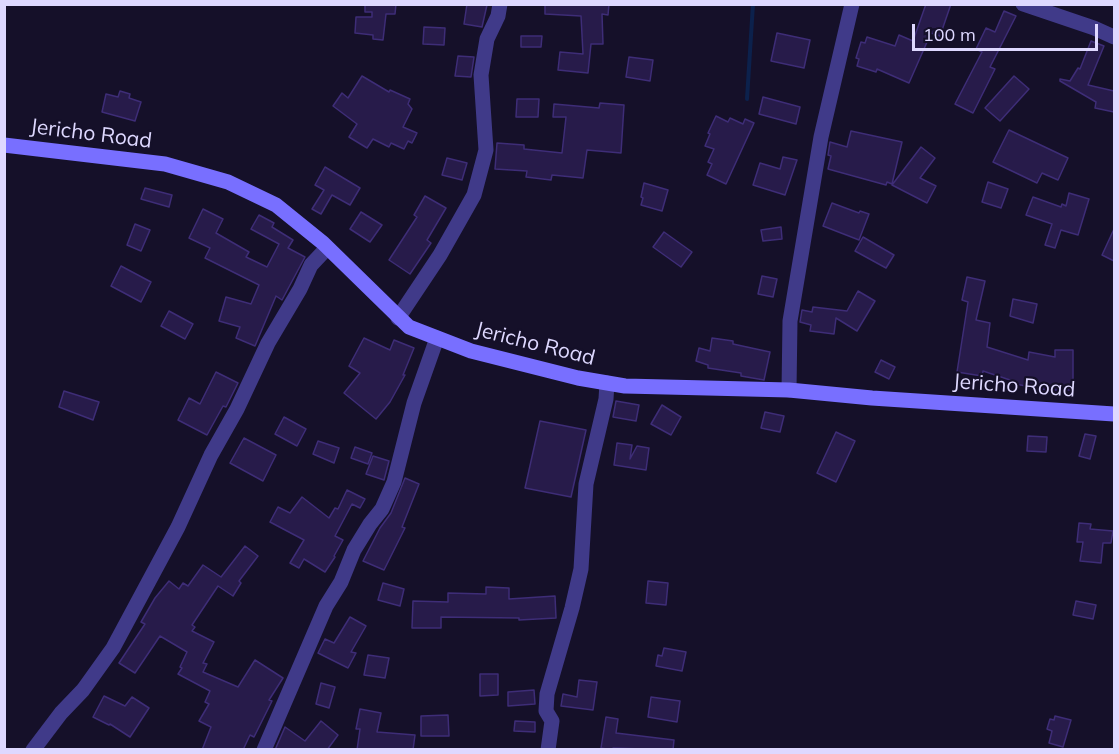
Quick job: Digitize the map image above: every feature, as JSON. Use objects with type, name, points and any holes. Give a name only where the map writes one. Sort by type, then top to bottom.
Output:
[{"type":"street","points":[[398,318],[440,255],[474,195],[486,150],[481,75],[487,39],[498,16],[500,4]]},
{"type":"street","points":[[789,390],[790,321],[821,137],[852,4]]},
{"type":"street","points":[[1023,4],[1114,37]]},
{"type":"street","name":"Jericho Road","points":[[4,145],[165,164],[228,182],[276,205],[327,248],[409,327],[471,351],[578,378],[625,386],[789,390],[872,398],[1114,414]]},
{"type":"street","points":[[33,750],[61,713],[83,690],[113,648],[178,527],[211,455],[237,409],[268,343],[300,289],[311,265],[327,248]]},
{"type":"street","points":[[264,750],[326,606],[341,582],[354,550],[382,509],[393,482],[414,403],[437,338]]},
{"type":"street","points":[[548,750],[552,721],[546,711],[547,694],[581,569],[586,484],[606,399],[607,383]]},
{"type":"building","points":[[365,4],[396,4],[395,14],[386,14],[383,40],[373,39],[373,35],[355,33],[356,17],[372,17],[372,12],[365,12]]},
{"type":"building","points":[[467,4],[487,5],[482,27],[464,24]]},
{"type":"building","points":[[545,4],[609,4],[608,15],[602,14],[603,44],[591,44],[588,73],[558,70],[560,52],[583,54],[581,16],[545,14]]},
{"type":"building","points":[[926,4],[951,4],[940,36],[931,33],[909,83],[877,69],[876,72],[857,66],[859,59],[856,58],[861,42],[865,43],[867,37],[895,46],[899,35],[913,41]]},
{"type":"building","points":[[1004,11],[1016,16],[990,67],[995,69],[973,113],[955,104],[982,52],[976,49],[986,28],[995,32]]},
{"type":"building","points":[[424,27],[445,28],[444,45],[423,44]]},
{"type":"building","points":[[777,33],[810,40],[804,68],[771,61]]},
{"type":"building","points":[[521,36],[542,36],[541,47],[521,47]]},
{"type":"building","points":[[1091,41],[1104,46],[1088,85],[1114,91],[1114,112],[1095,108],[1096,102],[1060,81],[1060,79],[1070,81],[1078,68],[1080,69]]},
{"type":"building","points":[[458,56],[474,57],[471,77],[455,76]]},
{"type":"building","points":[[629,57],[653,60],[650,81],[626,77]]},
{"type":"building","points":[[362,76],[389,92],[390,90],[410,99],[408,104],[412,109],[403,127],[417,133],[412,143],[408,141],[404,149],[391,143],[389,147],[373,139],[367,148],[349,137],[357,124],[333,106],[342,93],[348,98]]},
{"type":"building","points":[[1014,76],[1029,89],[1000,121],[985,108]]},
{"type":"building","points":[[120,91],[130,94],[129,98],[141,102],[135,121],[102,112],[106,94],[118,97]]},
{"type":"building","points":[[763,97],[800,107],[796,124],[759,114]]},
{"type":"building","points":[[517,99],[539,99],[538,117],[516,117]]},
{"type":"building","points":[[600,103],[624,105],[621,153],[587,150],[583,178],[552,175],[551,180],[526,177],[527,171],[495,169],[497,143],[524,145],[524,149],[562,153],[566,117],[553,117],[554,104],[599,108]]},
{"type":"building","points":[[716,116],[728,122],[730,118],[743,124],[745,119],[754,123],[726,184],[707,175],[712,164],[708,162],[714,149],[705,146]]},
{"type":"building","points":[[1009,130],[1068,158],[1058,180],[1042,173],[1037,183],[993,162]]},
{"type":"building","points":[[851,131],[902,142],[892,184],[887,182],[886,185],[828,169],[831,156],[828,155],[830,142],[847,147]]},
{"type":"building","points":[[921,147],[935,158],[920,178],[936,186],[927,203],[892,185]]},
{"type":"building","points":[[783,157],[797,160],[785,195],[753,185],[760,163],[780,169]]},
{"type":"building","points":[[447,158],[467,163],[462,180],[442,175]]},
{"type":"building","points":[[325,167],[360,188],[350,205],[332,195],[321,214],[312,209],[324,190],[315,185]]},
{"type":"building","points":[[988,182],[1008,189],[1001,208],[982,202]]},
{"type":"building","points":[[644,183],[668,190],[662,211],[641,205]]},
{"type":"building","points":[[145,188],[172,195],[169,207],[141,199]]},
{"type":"building","points":[[1069,193],[1089,199],[1078,235],[1061,230],[1055,248],[1045,245],[1052,224],[1026,215],[1033,197],[1061,207],[1062,204],[1066,206]]},
{"type":"building","points":[[425,196],[446,208],[427,240],[431,243],[410,274],[389,260],[417,217],[414,215]]},
{"type":"building","points":[[832,203],[859,213],[860,211],[869,214],[859,240],[823,226]]},
{"type":"building","points":[[203,209],[223,219],[216,233],[249,252],[246,257],[267,267],[279,244],[251,229],[259,215],[274,223],[272,227],[293,240],[288,248],[305,257],[282,300],[276,296],[255,346],[236,338],[240,327],[219,321],[226,297],[251,304],[259,285],[205,258],[210,248],[189,238]]},
{"type":"building","points":[[361,212],[382,225],[370,242],[350,229]]},
{"type":"building","points":[[135,224],[150,230],[141,251],[127,245]]},
{"type":"building","points":[[781,227],[782,239],[763,241],[761,230]]},
{"type":"building","points":[[1114,229],[1114,261],[1102,255]]},
{"type":"building","points":[[664,232],[692,252],[681,267],[653,247]]},
{"type":"building","points":[[863,237],[894,255],[886,268],[855,251]]},
{"type":"building","points":[[121,266],[151,282],[141,302],[111,286]]},
{"type":"building","points":[[762,276],[777,279],[773,297],[758,294]]},
{"type":"building","points":[[967,277],[985,281],[976,320],[990,323],[987,347],[1028,360],[1029,352],[1055,357],[1055,350],[1073,350],[1073,390],[1047,390],[1010,383],[1010,380],[983,371],[982,376],[957,372],[968,302],[962,300]]},
{"type":"building","points":[[858,291],[875,301],[857,331],[836,318],[834,334],[810,331],[811,325],[800,322],[802,310],[812,312],[813,307],[847,311]]},
{"type":"building","points":[[1013,299],[1037,304],[1033,323],[1010,316]]},
{"type":"building","points":[[169,311],[193,324],[185,339],[161,326]]},
{"type":"building","points":[[364,338],[390,350],[394,340],[414,348],[403,375],[405,375],[390,402],[376,419],[344,393],[360,373],[349,366]]},
{"type":"building","points":[[712,338],[733,341],[733,344],[770,352],[764,380],[741,376],[741,373],[708,368],[708,365],[696,361],[699,348],[710,351]]},
{"type":"building","points":[[881,360],[895,367],[889,379],[875,372]]},
{"type":"building","points":[[216,372],[238,383],[226,407],[223,406],[207,435],[178,420],[189,398],[200,404]]},
{"type":"building","points":[[64,391],[99,402],[93,420],[59,407]]},
{"type":"building","points":[[616,401],[639,405],[636,421],[613,417]]},
{"type":"building","points":[[662,405],[681,417],[671,435],[651,424]]},
{"type":"building","points":[[765,412],[784,416],[780,432],[761,428]]},
{"type":"building","points":[[284,417],[306,429],[297,446],[275,434]]},
{"type":"building","points":[[540,421],[586,430],[571,497],[525,488]]},
{"type":"building","points":[[836,432],[855,441],[836,482],[817,473]]},
{"type":"building","points":[[1085,434],[1096,436],[1090,459],[1079,456]]},
{"type":"building","points":[[1028,436],[1047,437],[1046,452],[1027,451]]},
{"type":"building","points":[[244,438],[276,455],[263,481],[230,463]]},
{"type":"building","points":[[318,441],[339,448],[334,463],[313,454]]},
{"type":"building","points":[[617,443],[632,445],[630,459],[637,446],[649,448],[646,470],[614,465]]},
{"type":"building","points":[[355,447],[372,453],[368,464],[351,458]]},
{"type":"building","points":[[373,456],[389,461],[384,480],[366,474]]},
{"type":"building","points":[[405,478],[419,484],[402,527],[405,528],[384,570],[363,561],[380,528],[391,513]]},
{"type":"building","points":[[347,490],[365,499],[360,508],[352,504],[335,536],[343,540],[325,572],[304,559],[299,568],[290,563],[304,540],[270,522],[278,507],[290,513],[302,497],[329,518],[335,508],[338,509]]},
{"type":"building","points":[[1079,523],[1091,524],[1090,529],[1113,531],[1111,543],[1103,543],[1101,563],[1080,561],[1083,542],[1077,542]]},
{"type":"building","points":[[245,546],[258,556],[239,581],[241,583],[233,596],[218,586],[192,625],[195,627],[192,631],[214,642],[203,663],[207,664],[203,672],[238,687],[255,660],[283,678],[269,700],[272,701],[254,737],[250,735],[243,750],[202,750],[211,727],[199,721],[209,704],[205,702],[210,691],[178,674],[187,652],[160,636],[135,673],[119,663],[145,624],[141,622],[155,598],[169,581],[179,589],[183,583],[188,586],[203,565],[221,577]]},
{"type":"building","points":[[648,581],[668,583],[666,605],[646,603]]},
{"type":"building","points":[[383,583],[404,589],[400,606],[378,600]]},
{"type":"building","points":[[486,587],[509,588],[509,599],[555,596],[556,618],[519,620],[519,618],[441,617],[441,628],[412,628],[413,601],[448,602],[448,593],[486,594]]},
{"type":"building","points":[[1076,601],[1096,605],[1093,619],[1073,615]]},
{"type":"building","points":[[350,617],[366,626],[351,652],[356,653],[348,668],[318,653],[325,639],[334,643]]},
{"type":"building","points":[[664,648],[686,652],[682,671],[656,666],[658,655],[662,656]]},
{"type":"building","points":[[368,655],[389,658],[385,678],[364,675]]},
{"type":"building","points":[[480,674],[498,674],[498,695],[480,696]]},
{"type":"building","points":[[579,680],[597,682],[593,710],[561,706],[563,694],[577,697]]},
{"type":"building","points":[[321,683],[335,687],[329,708],[316,704]]},
{"type":"building","points":[[534,690],[535,704],[508,706],[508,692]]},
{"type":"building","points":[[104,696],[125,706],[132,697],[149,708],[130,737],[110,724],[93,717]]},
{"type":"building","points":[[651,697],[680,701],[677,722],[648,717]]},
{"type":"building","points":[[360,709],[381,713],[377,732],[415,735],[413,750],[357,750],[360,729],[356,729]]},
{"type":"building","points":[[448,715],[449,736],[421,736],[421,716]]},
{"type":"building","points":[[1055,716],[1071,720],[1063,747],[1049,743],[1052,731],[1047,729],[1050,719],[1054,720]]},
{"type":"building","points":[[606,717],[618,719],[616,733],[674,740],[673,750],[601,748]]},
{"type":"building","points":[[321,721],[338,735],[327,750],[275,750],[285,727],[305,741]]},
{"type":"building","points":[[515,721],[535,722],[535,732],[514,731]]},
{"type":"waterway","points":[[747,99],[753,4]]}]
